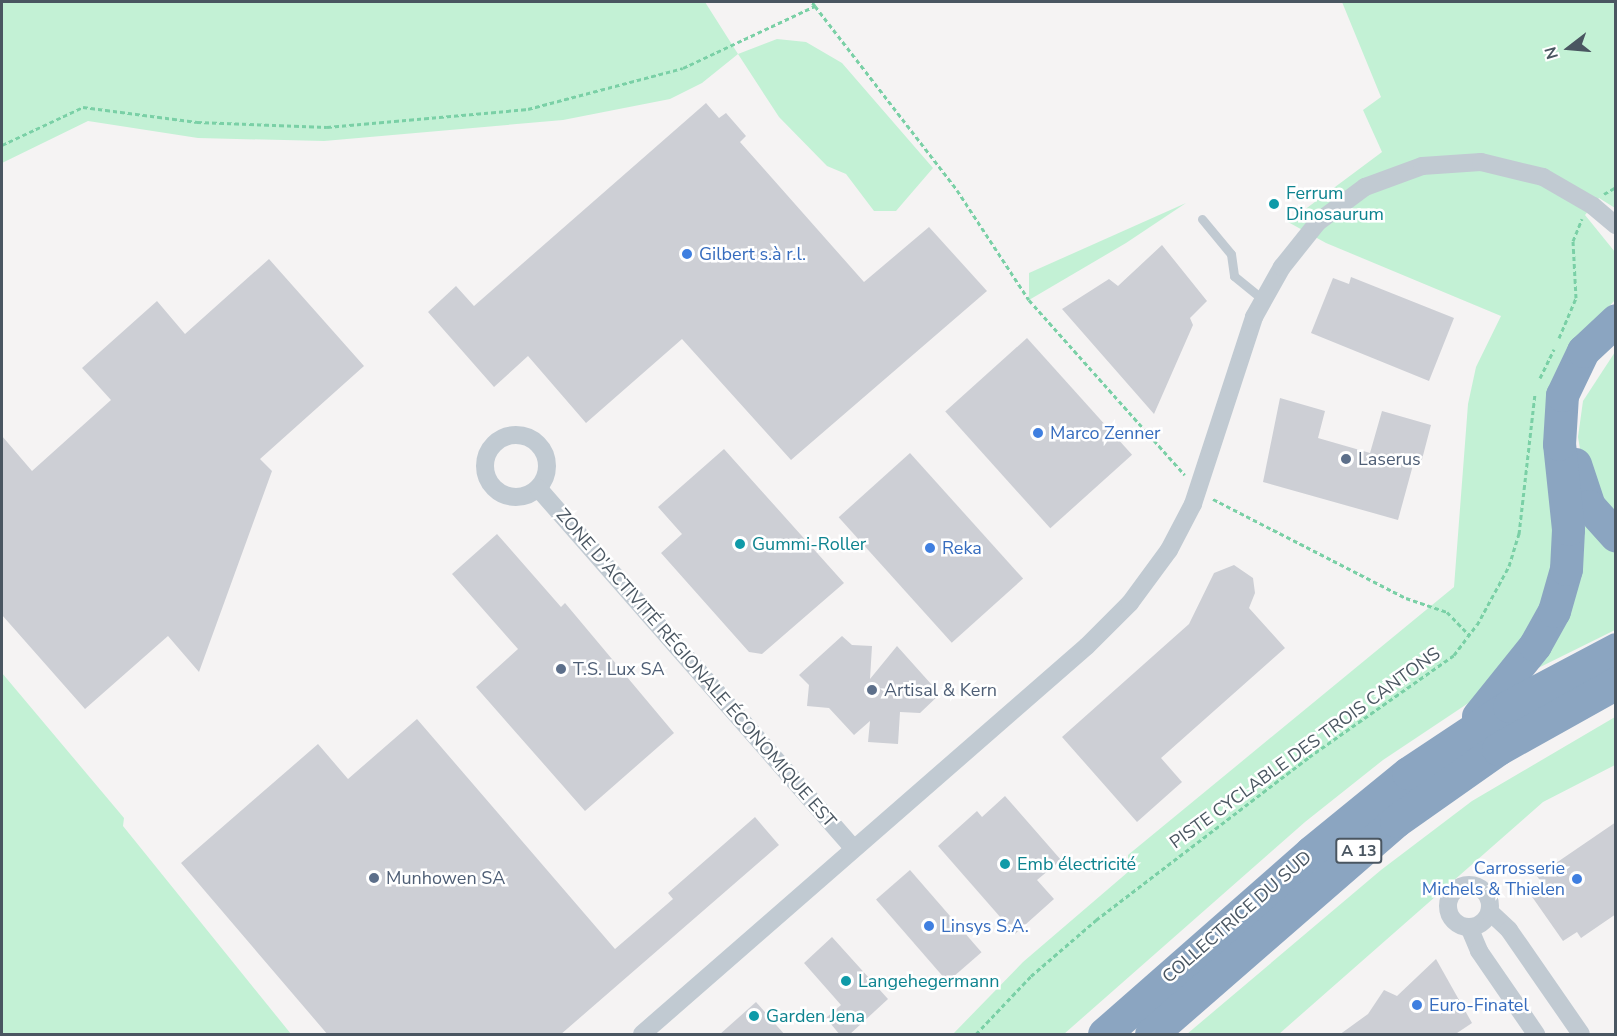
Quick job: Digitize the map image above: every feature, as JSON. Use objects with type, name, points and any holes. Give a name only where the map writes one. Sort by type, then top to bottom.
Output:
[{"type":"highway","name":"A 13","points":[[1464,734],[1535,645],[1554,611],[1566,568],[1568,529],[1559,444],[1562,395],[1583,351],[1616,320]]},
{"type":"highway","points":[[1616,343],[1578,397],[1572,434],[1576,472],[1589,506],[1616,536]]},
{"type":"highway","name":"COLLECTRICE DU SUD","points":[[1104,1035],[1360,810],[1464,734],[1616,649]]},
{"type":"highway","name":"COLLECTRICE DU SUD","points":[[1151,1035],[1396,821],[1498,749],[1607,690]]},
{"type":"street","points":[[642,1035],[1087,646],[1130,603],[1169,549],[1199,490],[1229,386],[1264,300],[1282,267],[1318,222],[1365,187],[1422,166],[1481,162],[1543,177],[1608,216]]},
{"type":"street","name":"ZONE D'ACTIVITÉ RÉGIONALE ÉCONOMIQUE EST","points":[[538,488],[854,848]]},
{"type":"street","points":[[1467,884],[1481,887],[1490,898],[1490,912],[1482,923],[1469,927],[1456,922],[1448,911],[1454,890],[1467,884]]},
{"type":"street","points":[[1490,912],[1509,930],[1581,1035]]},
{"type":"street","points":[[1469,927],[1479,951],[1536,1035]]},
{"type":"lane","points":[[1202,219],[1231,254],[1234,276],[1264,300]]},
{"type":"path","points":[[812,2],[957,190],[1029,300],[1199,490],[1239,515],[1387,588],[1447,612],[1469,635]]},
{"type":"path","points":[[2,145],[82,107],[197,122],[327,127],[528,109],[683,68],[815,6]]},
{"type":"path","name":"PISTE CYCLABLE DES TROIS CANTONS","points":[[976,1035],[1031,976],[1096,920],[1309,757],[1432,674],[1469,635],[1509,566],[1519,534],[1532,401],[1576,298],[1576,225],[1608,216],[1616,188]]},
{"type":"green space","points":[[2,2],[705,2],[738,54],[702,83],[670,99],[563,120],[324,141],[198,138],[88,121],[2,163]]},
{"type":"green space","points":[[1342,2],[1615,2],[1615,208],[1599,198],[1585,215],[1615,252],[1615,300],[1575,344],[1561,528],[1546,608],[1476,698],[1383,760],[1305,822],[1064,1034],[953,1034],[1023,962],[1128,872],[1128,855],[1454,587],[1468,404],[1476,367],[1501,316],[1326,243],[1288,222],[1382,152],[1363,110],[1381,97]]},
{"type":"green space","points":[[777,39],[806,42],[842,63],[933,168],[896,211],[874,211],[846,174],[827,166],[779,117],[738,54]]},
{"type":"green space","points":[[1186,203],[1126,243],[1029,300],[1029,273]]},
{"type":"green space","points":[[1615,352],[1615,527],[1584,472],[1578,437],[1583,401]]},
{"type":"green space","points":[[1569,477],[1615,547],[1615,630],[1516,679],[1535,654]]},
{"type":"green space","points":[[2,673],[124,818],[123,826],[291,1034],[2,1034]]},
{"type":"green space","points":[[1615,717],[1615,765],[1543,802],[1279,1034],[1187,1034],[1381,870],[1472,801]]},
{"type":"building","name":"Gilbert s.à r.l.","points":[[706,103],[719,118],[726,113],[746,136],[740,142],[864,282],[929,227],[987,291],[791,460],[682,339],[586,423],[528,356],[494,387],[428,312],[456,286],[474,306]]},
{"type":"building","points":[[1162,245],[1207,301],[1190,318],[1193,325],[1154,414],[1062,309],[1109,279],[1118,286]]},
{"type":"building","points":[[269,259],[364,366],[260,459],[272,471],[199,672],[168,636],[85,709],[2,615],[2,436],[32,471],[111,400],[82,368],[157,301],[185,334]]},
{"type":"building","points":[[1351,277],[1454,318],[1429,381],[1311,333],[1333,278],[1349,284]]},
{"type":"building","name":"Marco Zenner","points":[[1027,338],[1132,455],[1050,528],[945,412]]},
{"type":"building","name":"Laserus","points":[[1280,398],[1325,411],[1318,438],[1370,453],[1382,411],[1431,425],[1420,467],[1413,465],[1398,520],[1263,482]]},
{"type":"building","name":"Gummi-Roller","points":[[724,449],[844,583],[762,654],[749,652],[661,553],[682,534],[658,507]]},
{"type":"building","name":"Reka","points":[[910,453],[1023,579],[952,643],[839,517]]},
{"type":"building","points":[[497,534],[561,607],[565,603],[674,733],[585,811],[476,687],[518,649],[452,574]]},
{"type":"building","points":[[1234,565],[1253,578],[1255,593],[1249,608],[1285,648],[1161,758],[1182,782],[1137,822],[1062,737],[1189,624],[1214,573]]},
{"type":"building","name":"Artisal & Kern","points":[[842,636],[852,645],[872,646],[870,679],[897,646],[940,694],[920,713],[900,712],[898,744],[868,742],[870,721],[854,735],[829,708],[807,706],[809,685],[799,675]]},
{"type":"building","name":"Munhowen SA","points":[[417,719],[615,949],[673,899],[668,893],[755,817],[779,845],[560,1035],[328,1035],[181,863],[318,744],[348,779]]},
{"type":"building","name":"Emb électricité","points":[[1005,796],[1061,860],[1037,880],[1054,899],[1015,934],[938,846],[977,811],[982,817]]},
{"type":"building","name":"Carrosserie Michels & Thielen","points":[[1616,822],[1616,914],[1581,938],[1577,932],[1563,941],[1528,891],[1541,882],[1537,876]]},
{"type":"building","name":"Linsys S.A.","points":[[910,870],[982,952],[948,982],[876,900]]},
{"type":"building","name":"Langehegermann","points":[[832,937],[888,999],[849,1035],[840,1035],[826,1018],[841,1005],[804,963]]},
{"type":"building","name":"Euro-Finatel","points":[[1436,959],[1472,1023],[1454,1035],[1339,1035],[1368,1014],[1384,990],[1397,996]]},
{"type":"building","name":"Garden Jena","points":[[756,1002],[785,1035],[719,1035]]},
{"type":"place","name":"Ferrum Dinosaurum","points":[[1274,204]]},
{"type":"place","name":"Gilbert s.à r.l.","points":[[687,254]]},
{"type":"place","name":"Marco Zenner","points":[[1038,433]]},
{"type":"place","name":"Laserus","points":[[1346,459]]},
{"type":"place","name":"Gummi-Roller","points":[[740,544]]},
{"type":"place","name":"Reka","points":[[930,548]]},
{"type":"place","name":"T.S. Lux SA","points":[[561,669]]},
{"type":"place","name":"Artisal & Kern","points":[[872,690]]},
{"type":"place","name":"Emb électricité","points":[[1005,864]]},
{"type":"place","name":"Munhowen SA","points":[[374,878]]},
{"type":"place","name":"Carrosserie Michels & Thielen","points":[[1577,879]]},
{"type":"place","name":"Linsys S.A.","points":[[929,926]]},
{"type":"place","name":"Langehegermann","points":[[846,981]]},
{"type":"place","name":"Euro-Finatel","points":[[1417,1005]]},
{"type":"place","name":"Garden Jena","points":[[754,1016]]}]
